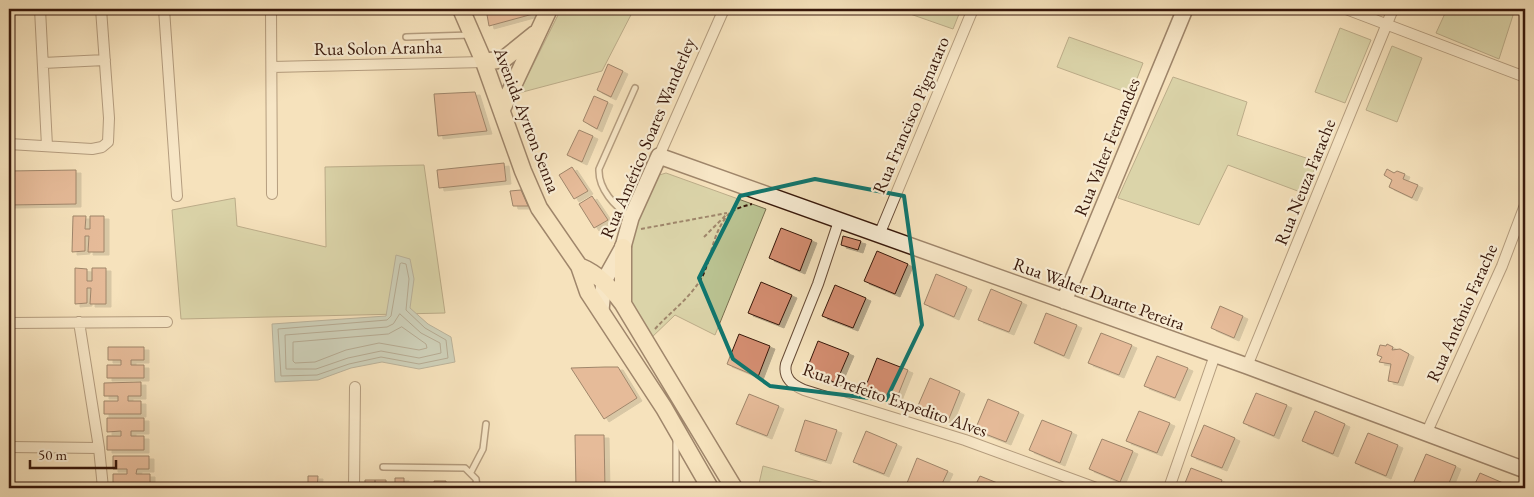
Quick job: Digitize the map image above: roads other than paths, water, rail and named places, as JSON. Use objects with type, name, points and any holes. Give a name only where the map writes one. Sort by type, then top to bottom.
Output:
[{"type":"main road","name":"Avenida Ayrton Senna","points":[[461,9],[502,109],[530,190],[710,488]]},
{"type":"main road","points":[[502,109],[549,9]]},
{"type":"main road","name":"Rua Valter Fernandes","points":[[1064,301],[1185,9]]},
{"type":"main road","points":[[484,62],[504,59],[538,31]]},
{"type":"main road","name":"Rua Walter Duarte Pereira","points":[[659,156],[1247,366],[1525,470]]},
{"type":"main road","name":"Rua Américo Soares Wanderley","points":[[601,310],[604,281],[623,247],[659,156]]},
{"type":"main road","points":[[623,247],[623,304]]},
{"type":"main road","name":"Avenida Ayrton Senna","points":[[580,271],[589,270],[604,281],[623,304],[734,488]]},
{"type":"street","points":[[40,9],[47,146]]},
{"type":"street","points":[[9,144],[92,149],[105,145],[109,139],[101,9]]},
{"type":"street","points":[[164,9],[177,196]]},
{"type":"street","points":[[271,9],[272,194]]},
{"type":"street","name":"Rua Américo Soares Wanderley","points":[[659,156],[724,9]]},
{"type":"street","name":"Rua Francisco Pignataro","points":[[879,235],[973,9]]},
{"type":"street","points":[[1346,9],[1525,77]]},
{"type":"street","name":"Rua Neuza Farache","points":[[1247,366],[1393,9]]},
{"type":"street","points":[[43,63],[105,60]]},
{"type":"street","name":"Rua Solon Aranha","points":[[272,67],[484,62]]},
{"type":"street","name":"Rua Antônio Farache","points":[[1426,434],[1502,266],[1525,205]]},
{"type":"street","name":"Rua Prefeito Expedito Alves","points":[[839,221],[818,284],[786,364],[787,378],[790,382],[804,390],[965,440],[1094,488]]},
{"type":"street","points":[[79,322],[99,448],[103,488]]},
{"type":"street","points":[[9,323],[167,322]]},
{"type":"street","points":[[1169,488],[1215,355]]},
{"type":"street","points":[[354,488],[355,387]]},
{"type":"street","points":[[9,447],[99,448]]},
{"type":"lane","points":[[406,38],[473,35]]},
{"type":"lane","points":[[633,224],[618,209],[598,177],[599,169],[635,88]]},
{"type":"lane","points":[[471,472],[483,449],[486,424]]},
{"type":"lane","points":[[676,430],[676,488]]},
{"type":"lane","points":[[383,467],[465,468],[476,479],[477,488]]},
{"type":"water","points":[[396,255],[410,259],[414,279],[410,308],[428,324],[451,337],[455,362],[419,369],[382,362],[351,368],[318,380],[275,382],[272,324],[386,316]]}]
